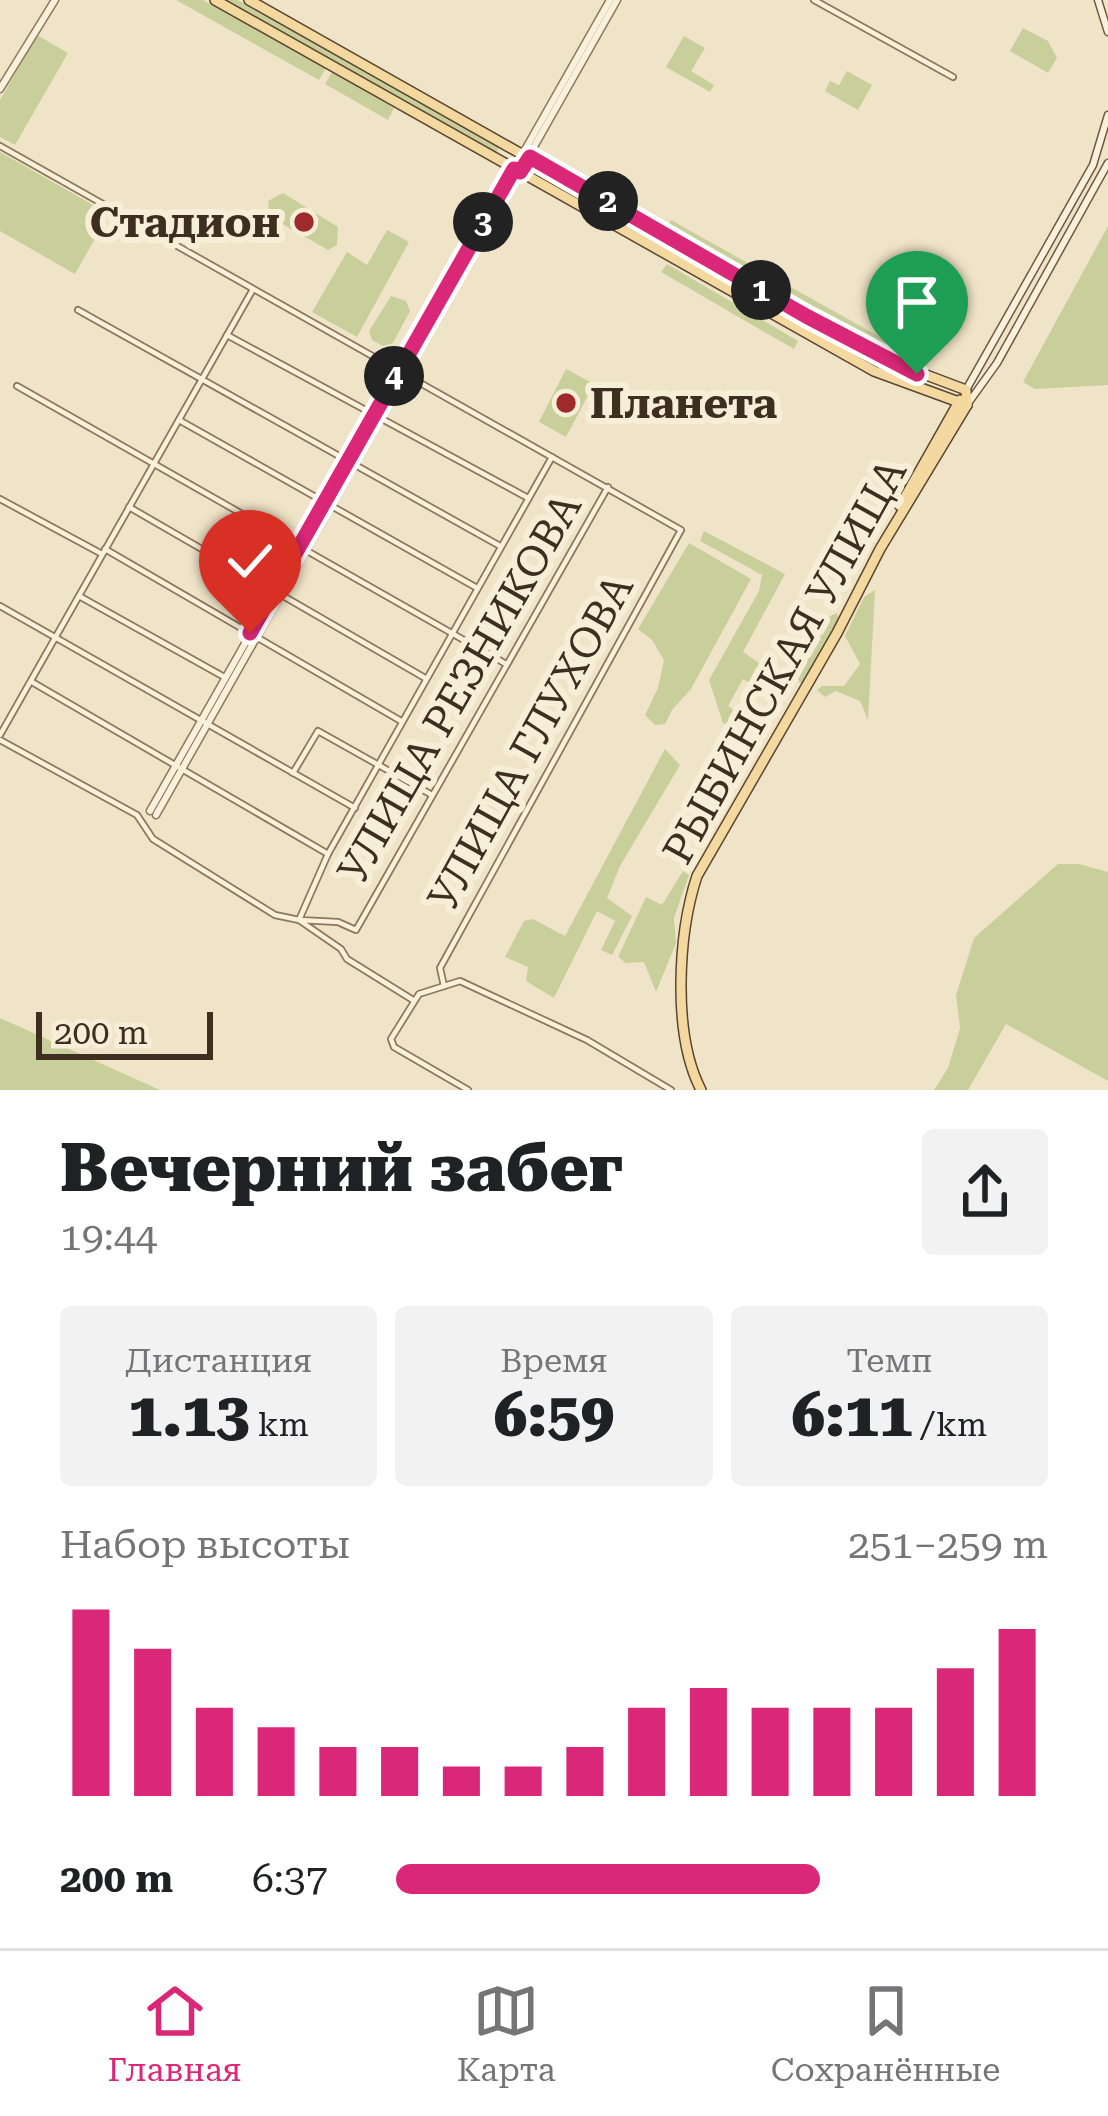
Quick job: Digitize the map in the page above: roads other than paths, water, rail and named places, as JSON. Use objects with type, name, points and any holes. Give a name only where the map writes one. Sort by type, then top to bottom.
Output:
[{"type":"main road","points":[[215,0],[874,370],[963,404],[966,390],[884,359],[249,0]]},
{"type":"main road","name":"РЫБИНСКАЯ УЛИЦА","points":[[700,1090],[692,1073],[683,1019],[686,911],[698,876],[963,404]]},
{"type":"street","points":[[0,89],[55,0]]},
{"type":"street","points":[[137,815],[153,813],[614,0]]},
{"type":"street","points":[[814,0],[952,77]]},
{"type":"street","points":[[1098,0],[1108,32]]},
{"type":"street","points":[[966,390],[1093,165],[1108,115]]},
{"type":"street","points":[[0,146],[251,291],[608,487]]},
{"type":"street","name":"РЫБИНСКАЯ УЛИЦА","points":[[963,404],[997,363],[1108,163]]},
{"type":"street","points":[[251,291],[0,737],[137,815],[153,839],[275,915],[299,920],[341,949],[347,959],[413,1000]]},
{"type":"street","points":[[78,310],[500,546]]},
{"type":"street","points":[[227,335],[528,498]]},
{"type":"street","points":[[17,386],[506,664]]},
{"type":"street","points":[[179,420],[477,588]]},
{"type":"street","points":[[299,920],[328,854],[552,457]]},
{"type":"street","name":"УЛИЦА ГЛУХОВА","points":[[444,986],[440,968],[681,530],[608,487]]},
{"type":"street","name":"УЛИЦА РЕЗНИКОВА","points":[[299,920],[338,922],[356,930],[608,487]]},
{"type":"street","points":[[0,500],[253,634],[403,722]]},
{"type":"street","points":[[129,507],[426,679]]},
{"type":"street","points":[[79,596],[228,679]]},
{"type":"street","points":[[0,606],[355,808]]},
{"type":"street","points":[[31,681],[328,854]]},
{"type":"street","points":[[293,773],[318,731],[433,796]]},
{"type":"street","points":[[468,1090],[394,1047],[391,1039],[419,994],[460,981],[532,1012],[670,1090]]},
{"type":"place","name":"Стадион","points":[[304,222]]},
{"type":"place","name":"Планета","points":[[566,403]]}]
